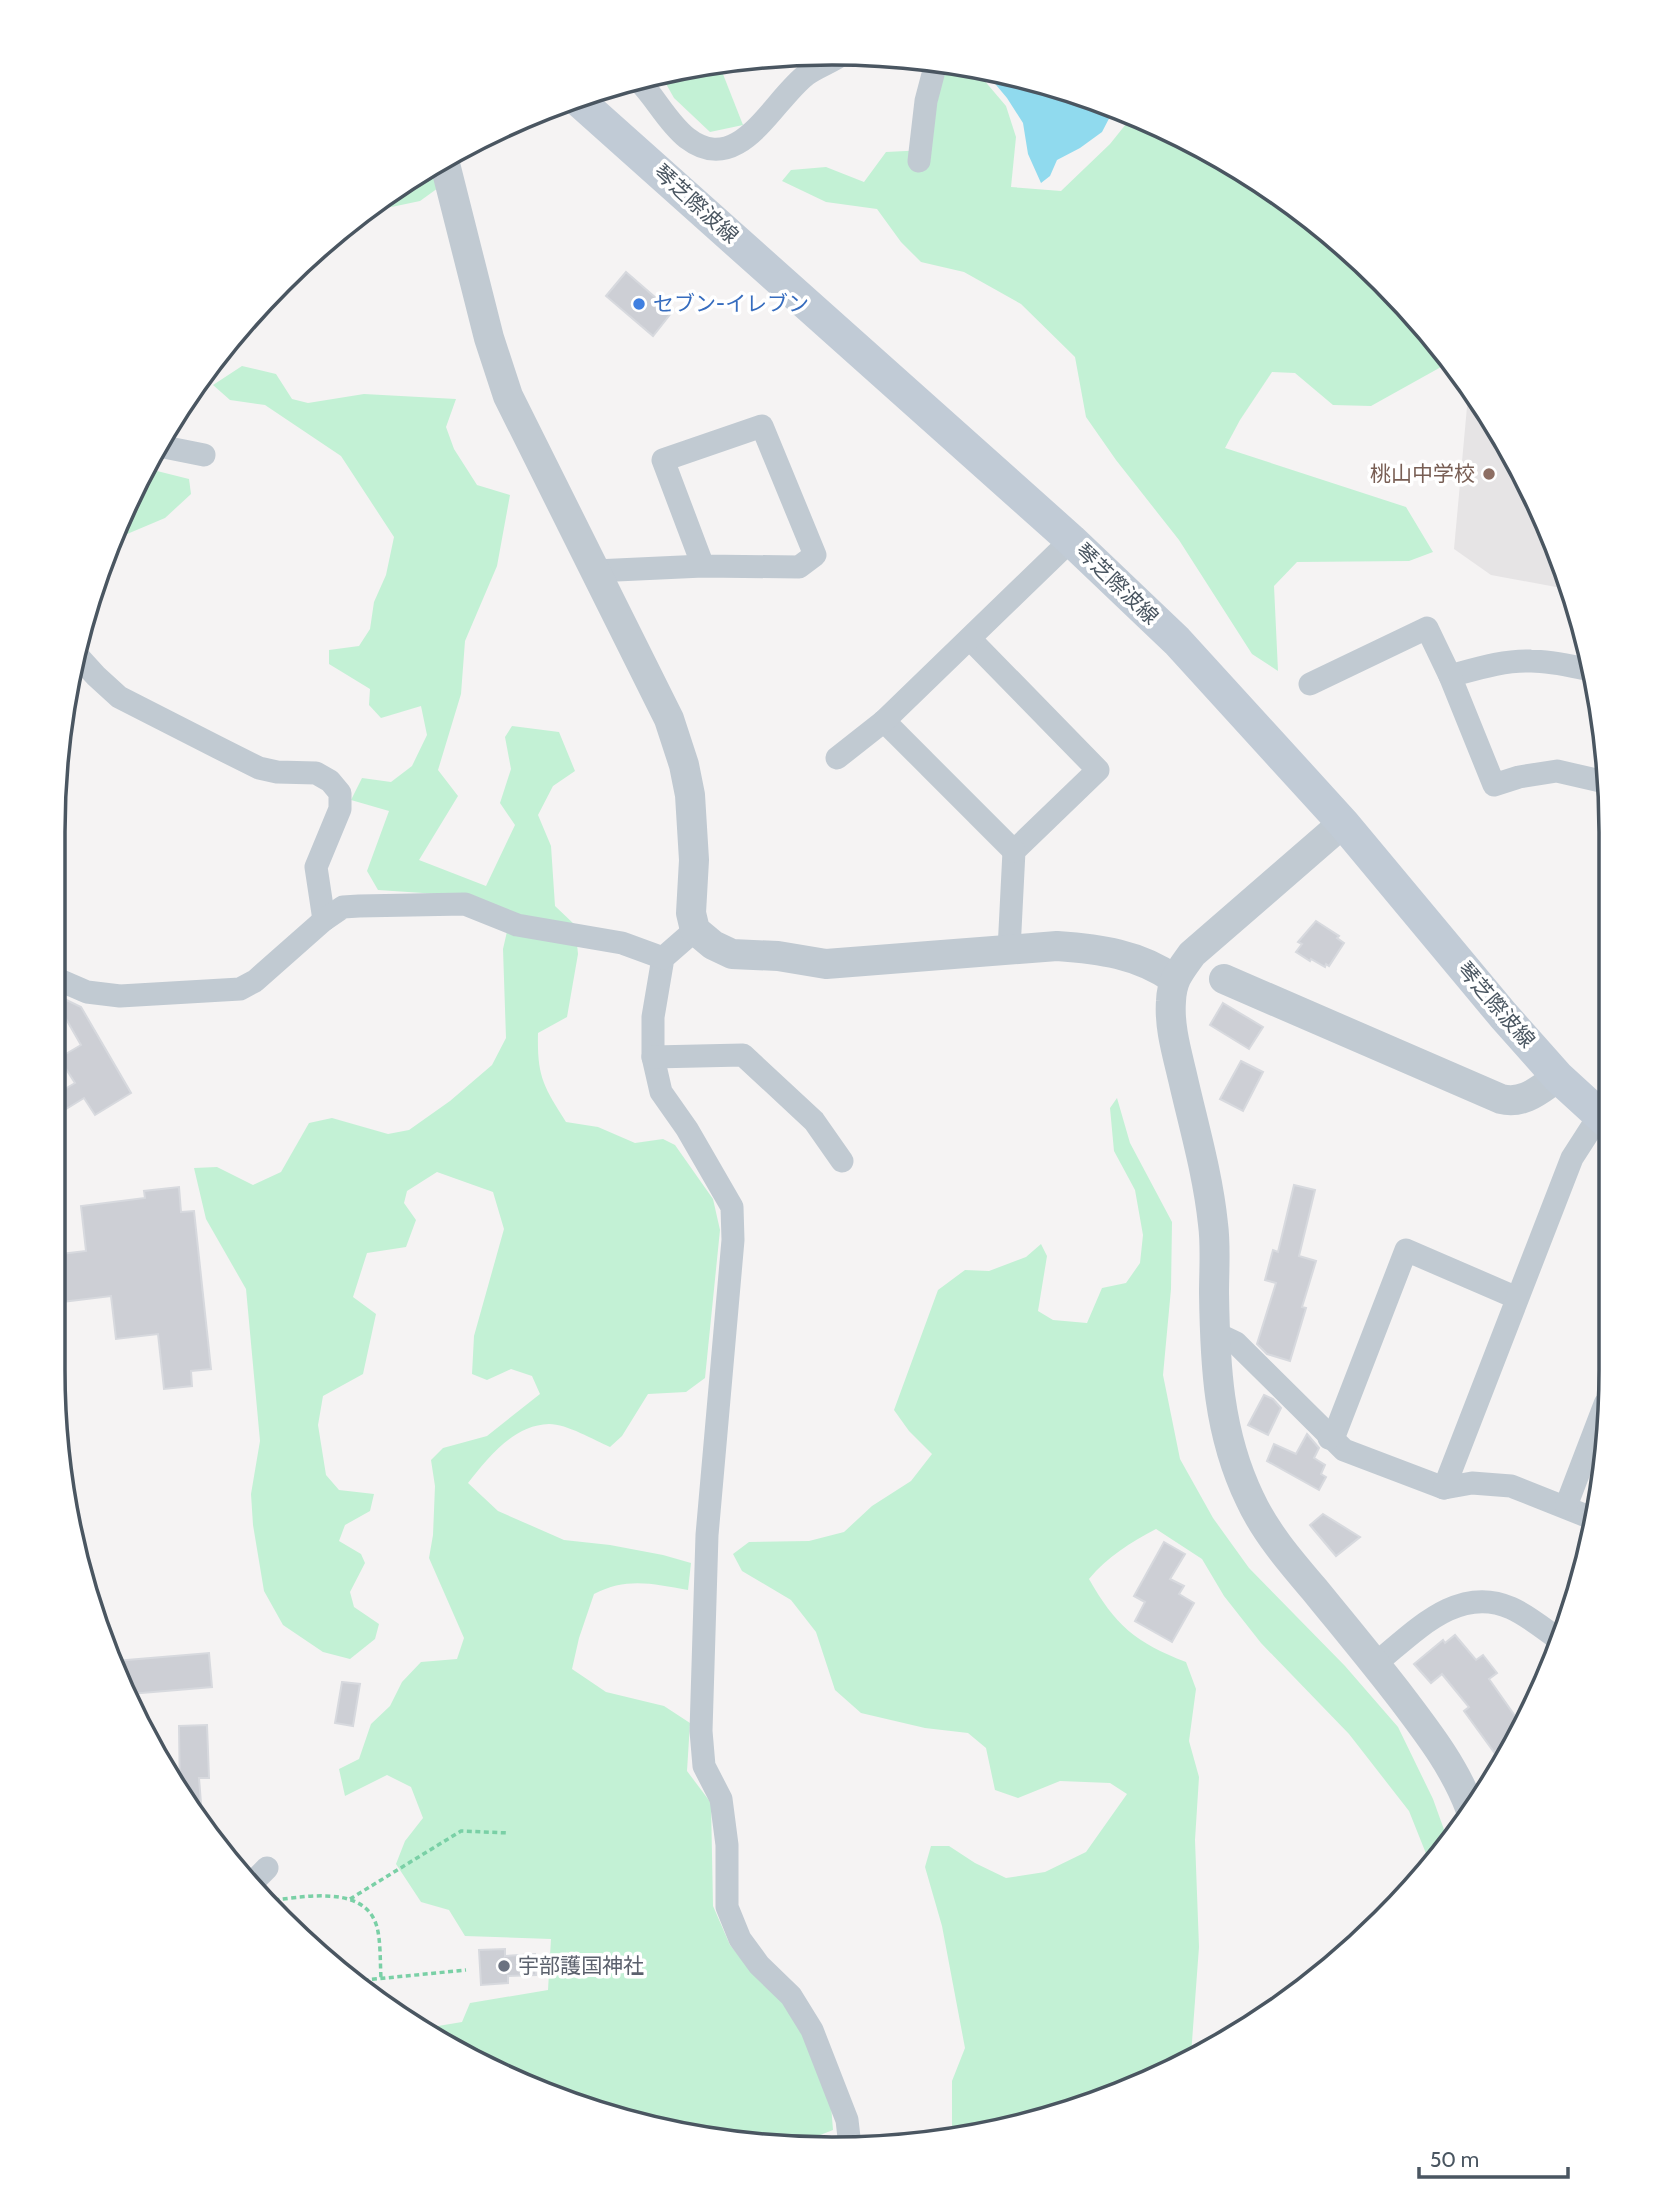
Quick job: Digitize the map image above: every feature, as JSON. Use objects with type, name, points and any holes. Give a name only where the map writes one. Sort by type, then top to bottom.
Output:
[{"type":"main road","name":"琴芝際波線","points":[[589,104],[1071,540],[1177,641],[1343,823],[1558,1077],[1599,1115]]},
{"type":"street","points":[[645,88],[689,139],[701,145],[728,148],[744,139],[805,76],[824,65]]},
{"type":"street","points":[[919,161],[926,101],[934,71]]},
{"type":"street","points":[[446,169],[489,338],[508,396],[669,719],[684,765],[693,825],[691,913],[695,930],[713,945],[732,954],[778,956],[826,964],[1057,946],[1094,949],[1142,961],[1174,979]]},
{"type":"street","points":[[595,571],[703,566],[799,567],[815,555],[762,426],[663,460],[703,566]]},
{"type":"street","points":[[168,448],[204,455]]},
{"type":"street","points":[[838,758],[884,720],[1071,540]]},
{"type":"street","points":[[1310,684],[1427,628],[1450,676],[1494,785],[1519,777],[1557,771],[1598,780]]},
{"type":"street","points":[[970,639],[1098,770],[1014,850],[1009,950]]},
{"type":"street","points":[[1450,676],[1490,666],[1529,661],[1582,668]]},
{"type":"street","points":[[84,663],[119,697],[259,768],[277,772],[316,773],[330,781],[340,793],[340,809],[316,867],[324,920]]},
{"type":"street","points":[[884,720],[1014,850]]},
{"type":"street","points":[[1343,823],[1192,954],[1174,979],[1171,1001],[1174,1039],[1205,1172],[1213,1225],[1214,1333],[1219,1398],[1226,1437],[1250,1500],[1293,1564],[1375,1664],[1436,1744],[1470,1796]]},
{"type":"street","points":[[65,982],[87,992],[120,996],[240,989],[255,981],[324,920],[343,907],[465,904],[517,925],[622,943],[663,958]]},
{"type":"street","points":[[695,930],[663,958],[653,1017],[653,1057],[661,1092],[687,1129],[732,1208],[733,1240],[707,1535],[701,1731],[704,1766],[721,1799],[727,1845],[727,1907],[740,1939],[759,1965],[791,1996],[812,2030],[847,2120],[849,2137]]},
{"type":"street","points":[[1224,979],[1510,1102],[1526,1099],[1558,1077]]},
{"type":"street","points":[[653,1057],[743,1055],[814,1121],[842,1161]]},
{"type":"street","points":[[1444,1488],[1572,1158],[1599,1122]]},
{"type":"street","points":[[1329,1438],[1336,1432],[1406,1250],[1517,1298]]},
{"type":"street","points":[[1214,1333],[1236,1343],[1344,1450],[1444,1488],[1472,1483],[1511,1486],[1586,1515]]},
{"type":"street","points":[[1566,1506],[1598,1423]]},
{"type":"street","points":[[1375,1664],[1440,1611],[1475,1601],[1510,1607],[1552,1635]]},
{"type":"path","points":[[349,1899],[461,1831],[509,1833]]},
{"type":"path","points":[[277,1900],[327,1895],[349,1899],[366,1909],[376,1923],[381,1978]]},
{"type":"path","points":[[366,1980],[466,1970]]},
{"type":"shaded area","name":"桃山中学校","points":[[1467,402],[1520,493],[1560,588],[1491,575],[1454,549]]},
{"type":"green space","points":[[722,73],[743,125],[710,132],[674,98],[666,83]]},
{"type":"green space","points":[[944,73],[982,79],[1006,106],[1016,137],[1011,187],[1061,191],[1110,144],[1127,123],[1216,168],[1299,223],[1375,289],[1442,366],[1371,406],[1333,405],[1295,373],[1272,372],[1225,448],[1406,507],[1433,552],[1409,561],[1297,562],[1274,586],[1278,671],[1252,654],[1179,540],[1086,417],[1075,357],[1021,304],[964,272],[921,262],[901,242],[877,209],[826,202],[782,181],[791,170],[826,167],[864,182],[886,152],[926,150]]},
{"type":"green space","points":[[435,176],[438,188],[420,201],[386,208]]},
{"type":"green space","points":[[242,366],[276,374],[292,399],[308,403],[364,394],[456,399],[446,427],[454,449],[477,485],[510,495],[497,566],[465,641],[461,694],[438,770],[458,796],[419,860],[486,886],[515,825],[500,803],[511,769],[505,737],[512,726],[559,732],[575,771],[553,786],[538,815],[551,846],[555,906],[575,925],[578,954],[567,1017],[538,1033],[540,1071],[566,1122],[598,1127],[635,1143],[663,1139],[675,1145],[713,1199],[720,1230],[705,1378],[686,1392],[648,1394],[622,1436],[610,1447],[572,1429],[556,1425],[524,1430],[503,1444],[468,1483],[498,1511],[564,1540],[610,1545],[691,1563],[688,1590],[640,1583],[618,1585],[594,1594],[572,1669],[606,1692],[664,1706],[690,1723],[687,1771],[711,1803],[713,1906],[730,1945],[753,1973],[786,2005],[810,2045],[831,2105],[833,2130],[816,2137],[732,2131],[633,2111],[538,2079],[436,2026],[462,2022],[470,2003],[548,1990],[551,1939],[465,1936],[449,1910],[421,1902],[396,1864],[405,1841],[423,1818],[411,1787],[387,1775],[345,1796],[339,1769],[359,1759],[371,1724],[390,1706],[402,1682],[421,1662],[457,1659],[464,1638],[429,1558],[435,1486],[431,1460],[443,1448],[487,1436],[540,1394],[532,1376],[511,1369],[487,1380],[472,1374],[474,1336],[504,1229],[493,1192],[437,1172],[407,1191],[404,1203],[416,1220],[406,1247],[367,1253],[353,1297],[376,1314],[363,1374],[323,1396],[318,1425],[326,1475],[339,1490],[374,1494],[370,1511],[345,1525],[339,1541],[361,1554],[365,1563],[350,1592],[354,1607],[379,1624],[375,1639],[350,1659],[323,1652],[283,1625],[264,1591],[253,1525],[251,1494],[260,1441],[246,1289],[206,1219],[194,1168],[217,1167],[253,1185],[281,1172],[309,1123],[332,1118],[388,1134],[409,1130],[450,1101],[492,1065],[506,1038],[503,949],[511,914],[453,895],[378,890],[367,871],[389,811],[351,800],[362,778],[391,782],[412,766],[427,735],[421,706],[381,718],[369,705],[370,689],[329,664],[329,650],[359,646],[370,629],[374,602],[386,575],[394,537],[341,456],[265,405],[230,400],[213,385]]},
{"type":"green space","points":[[156,471],[189,479],[191,494],[165,518],[124,535]]},
{"type":"green space","points":[[1117,1098],[1130,1143],[1172,1222],[1171,1289],[1163,1375],[1180,1459],[1213,1518],[1249,1568],[1345,1666],[1398,1727],[1433,1799],[1445,1832],[1426,1855],[1409,1811],[1349,1734],[1261,1643],[1224,1596],[1202,1559],[1156,1529],[1138,1539],[1112,1557],[1089,1579],[1108,1609],[1128,1631],[1153,1647],[1186,1662],[1196,1689],[1189,1741],[1199,1777],[1195,1840],[1199,1947],[1192,2047],[1126,2079],[1079,2097],[982,2123],[952,2128],[952,2081],[965,2048],[942,1926],[925,1867],[931,1846],[949,1846],[1006,1878],[1045,1872],[1086,1852],[1127,1794],[1110,1783],[1060,1781],[1018,1798],[995,1790],[986,1748],[968,1733],[925,1728],[861,1713],[835,1690],[816,1632],[791,1600],[742,1571],[733,1554],[749,1542],[809,1541],[844,1532],[872,1506],[911,1481],[932,1454],[909,1431],[894,1410],[938,1290],[965,1270],[989,1271],[1026,1257],[1041,1244],[1047,1256],[1038,1311],[1053,1320],[1087,1323],[1102,1288],[1126,1283],[1140,1263],[1143,1235],[1135,1190],[1114,1151],[1110,1108]]},
{"type":"water","points":[[993,82],[1079,105],[1110,117],[1102,132],[1057,160],[1050,176],[1041,183],[1028,154],[1023,123]]},
{"type":"building","name":"セブン-イレブン","points":[[626,272],[672,312],[653,336],[606,296]]},
{"type":"building","points":[[1316,921],[1339,936],[1337,938],[1344,943],[1329,966],[1326,964],[1325,967],[1296,952],[1302,944],[1298,942]]},
{"type":"building","points":[[65,999],[81,1007],[131,1093],[95,1115],[84,1098],[65,1110],[65,1089],[75,1083],[65,1067],[65,1054],[81,1045],[65,1017]]},
{"type":"building","points":[[1223,1003],[1263,1027],[1249,1049],[1210,1025]]},
{"type":"building","points":[[1241,1061],[1263,1072],[1243,1111],[1220,1099]]},
{"type":"building","points":[[1294,1185],[1315,1190],[1299,1256],[1316,1261],[1302,1307],[1306,1308],[1290,1361],[1267,1354],[1257,1344],[1276,1283],[1265,1280],[1273,1250],[1278,1252]]},
{"type":"building","points":[[179,1187],[181,1212],[194,1211],[211,1369],[191,1371],[192,1386],[164,1389],[158,1334],[116,1339],[111,1296],[65,1302],[65,1254],[86,1251],[81,1206],[145,1198],[144,1191]]},
{"type":"building","points":[[1264,1395],[1273,1399],[1281,1408],[1268,1435],[1248,1425]]},
{"type":"building","points":[[1307,1434],[1319,1448],[1314,1458],[1325,1465],[1321,1474],[1326,1477],[1319,1490],[1267,1461],[1274,1444],[1296,1454]]},
{"type":"building","points":[[1323,1514],[1360,1537],[1336,1556],[1310,1525]]},
{"type":"building","points":[[1164,1542],[1185,1554],[1170,1579],[1184,1586],[1179,1594],[1194,1603],[1172,1642],[1135,1621],[1145,1602],[1134,1596]]},
{"type":"building","points":[[1455,1635],[1476,1660],[1483,1655],[1497,1673],[1489,1679],[1516,1717],[1499,1748],[1494,1752],[1464,1711],[1469,1707],[1442,1674],[1431,1683],[1414,1664],[1443,1640],[1445,1643]]},
{"type":"building","points":[[209,1653],[212,1687],[137,1693],[122,1661]]},
{"type":"building","points":[[342,1682],[360,1684],[353,1726],[335,1723]]},
{"type":"building","points":[[207,1725],[209,1778],[199,1778],[201,1806],[180,1773],[179,1726]]},
{"type":"building","name":"宇部護国神社","points":[[505,1949],[505,1956],[535,1954],[536,1975],[508,1976],[508,1983],[481,1985],[479,1950]]},
{"type":"place","name":"セブン-イレブン","points":[[639,304]]},
{"type":"place","name":"桃山中学校","points":[[1489,474]]},
{"type":"place","name":"宇部護国神社","points":[[504,1966]]}]
